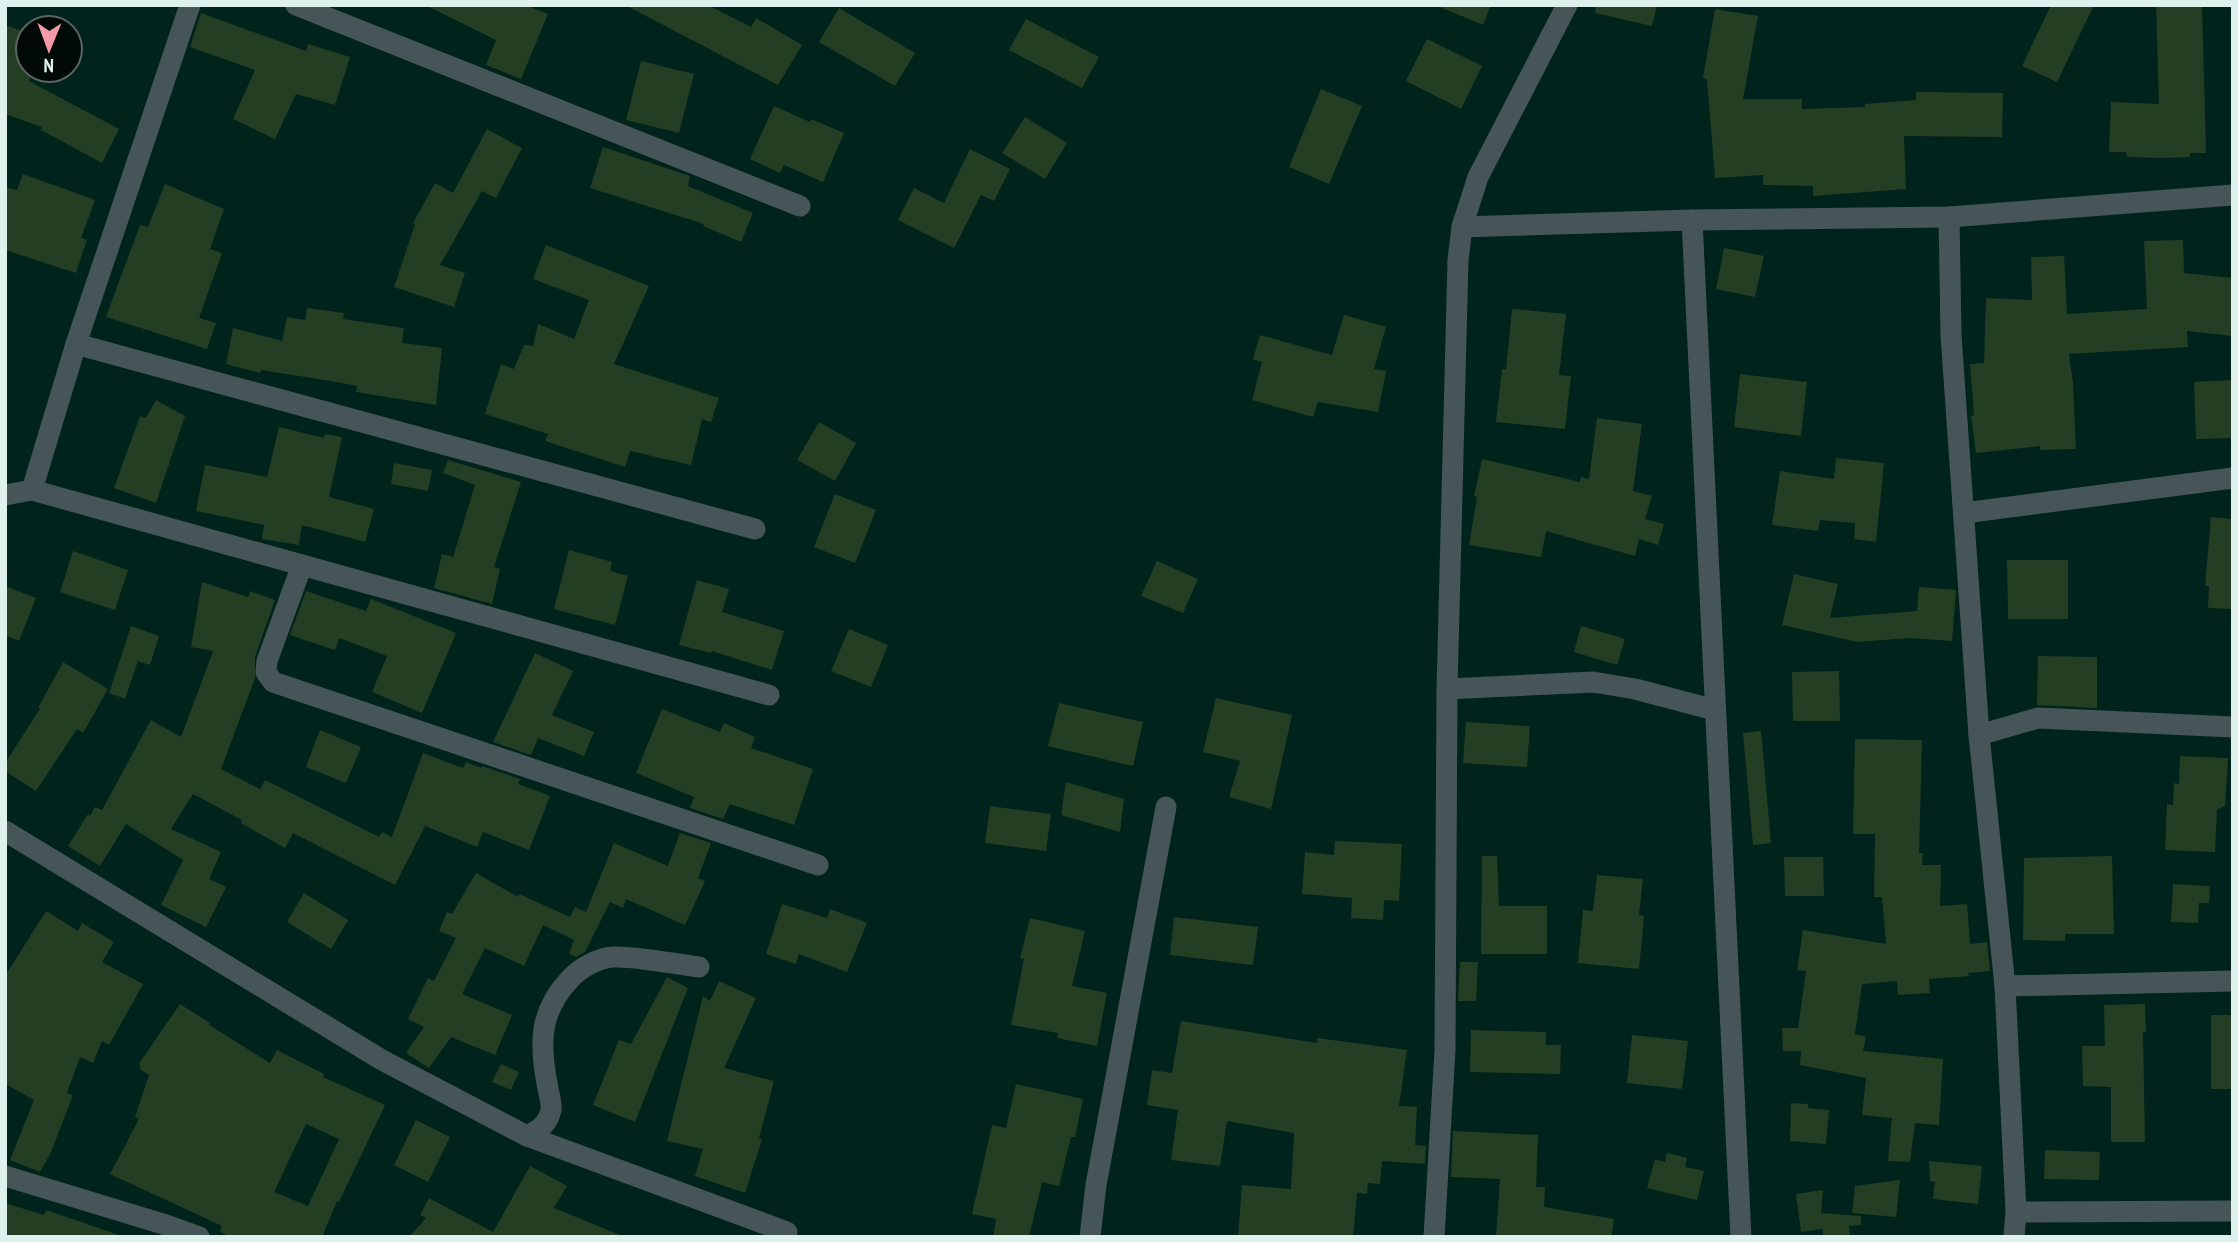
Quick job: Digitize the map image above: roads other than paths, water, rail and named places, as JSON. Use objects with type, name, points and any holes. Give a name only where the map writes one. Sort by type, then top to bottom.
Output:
[{"type":"street","points":[[32,490],[76,344],[190,5]]},
{"type":"street","points":[[296,5],[800,206]]},
{"type":"street","points":[[1434,1237],[1445,1050],[1447,689],[1458,260],[1462,227],[1478,177],[1567,5]]},
{"type":"street","points":[[1462,227],[1692,220],[1949,217],[2233,195]]},
{"type":"street","points":[[1949,217],[1951,335],[1979,735],[2005,986],[2016,1212],[2014,1237]]},
{"type":"street","points":[[1692,220],[1741,1237]]},
{"type":"street","points":[[76,344],[755,529]]},
{"type":"street","points":[[1964,513],[2233,478]]},
{"type":"street","points":[[5,495],[32,490],[769,695]]},
{"type":"street","points":[[302,565],[267,661],[266,671],[273,682],[818,865]]},
{"type":"street","points":[[1447,689],[1592,682],[1634,689],[1715,710]]},
{"type":"street","points":[[1979,735],[2038,718],[2233,727]]},
{"type":"street","points":[[1090,1237],[1096,1185],[1166,807]]},
{"type":"street","points":[[5,831],[383,1060],[527,1136],[787,1232]]},
{"type":"street","points":[[527,1136],[541,1129],[552,1106],[542,1039],[547,1014],[557,993],[576,972],[596,961],[612,957],[699,967]]},
{"type":"street","points":[[2005,986],[2233,981]]},
{"type":"street","points":[[5,1176],[198,1237]]},
{"type":"street","points":[[2016,1212],[2233,1211]]}]
